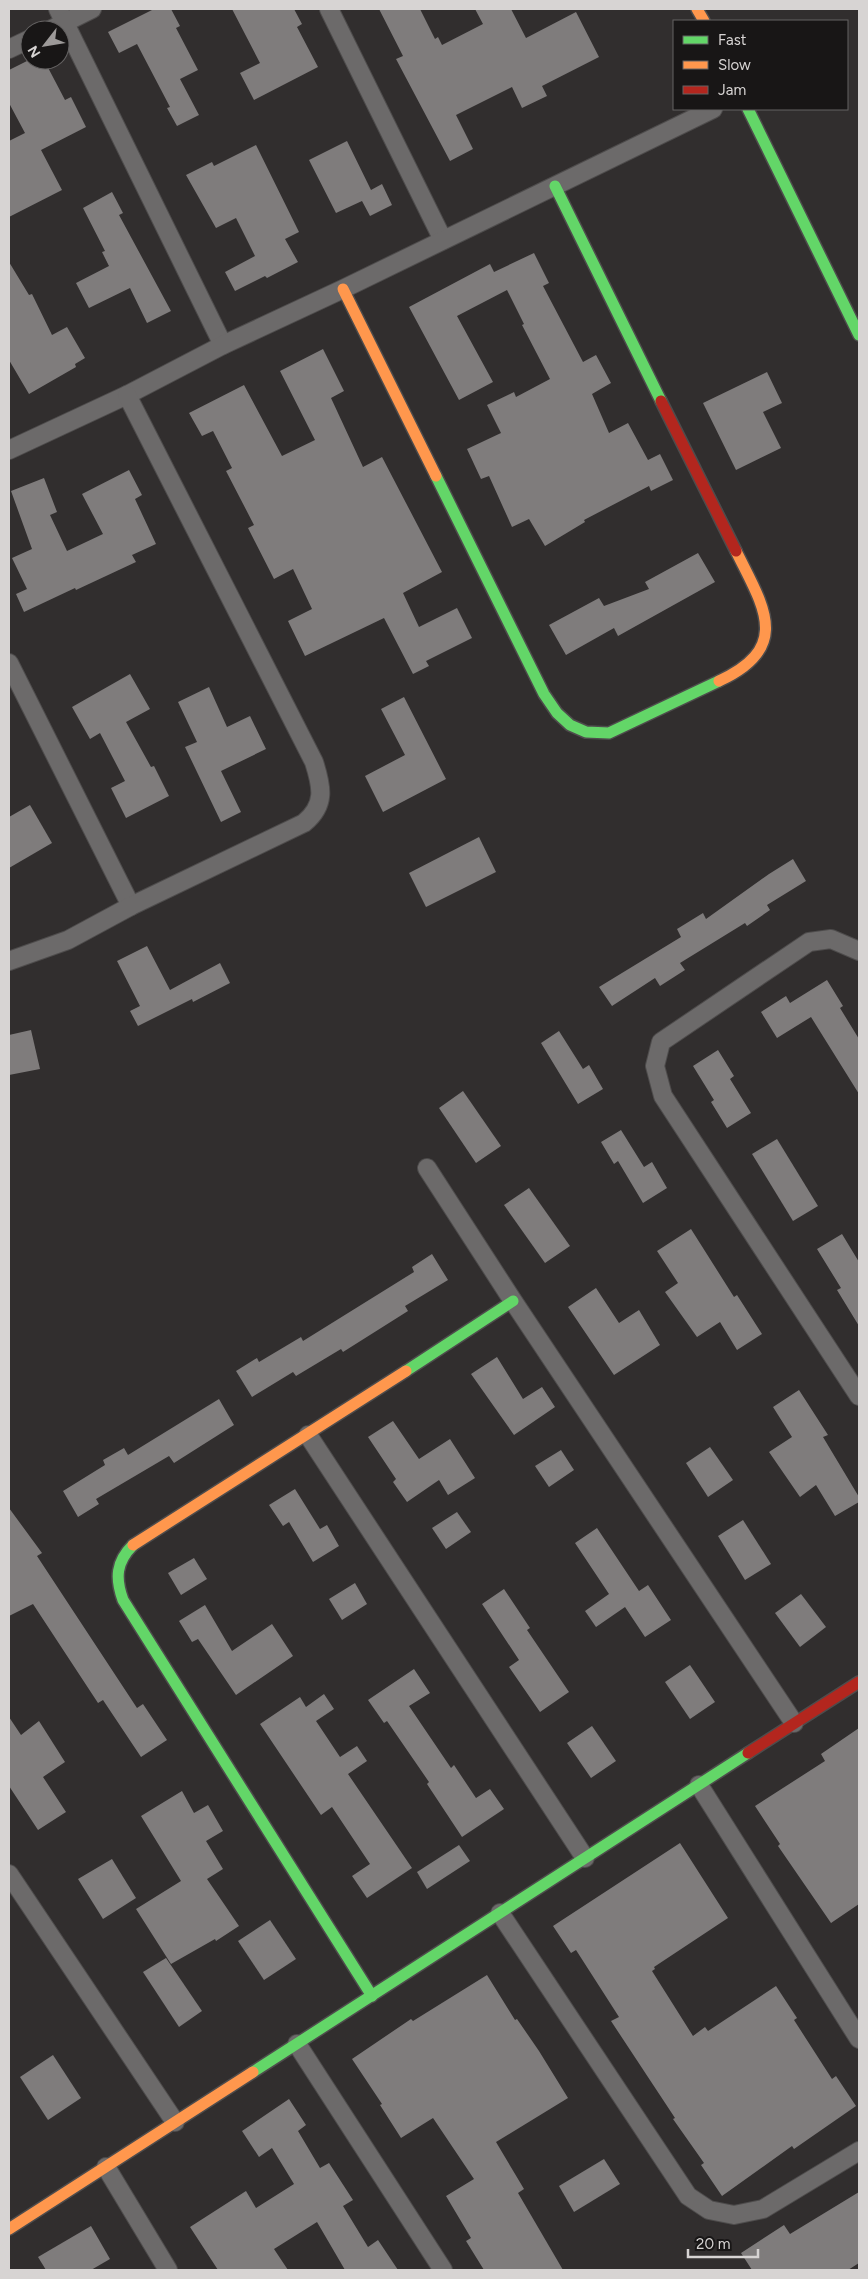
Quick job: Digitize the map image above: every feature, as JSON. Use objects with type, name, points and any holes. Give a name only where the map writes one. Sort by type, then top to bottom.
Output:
[{"type":"street","points":[[61,20],[92,9]]},
{"type":"street","points":[[329,9],[442,240]]},
{"type":"street","points":[[697,9],[703,20]]},
{"type":"street","points":[[70,45],[223,345]]},
{"type":"street","points":[[9,450],[127,395],[223,345],[344,289],[710,110]]},
{"type":"street","points":[[748,110],[859,335]]},
{"type":"street","points":[[344,289],[544,694],[558,715],[573,728],[590,734],[609,733],[737,673],[753,663],[762,649],[766,629],[764,606],[555,186]]},
{"type":"street","points":[[9,961],[68,940],[131,906],[304,823],[315,814],[320,800],[320,781],[309,753],[127,395]]},
{"type":"street","points":[[9,663],[131,906]]},
{"type":"street","points":[[859,951],[831,939],[809,942],[662,1042],[655,1066],[663,1096],[859,1396]]},
{"type":"street","points":[[427,1168],[513,1301],[794,1723]]},
{"type":"street","points":[[372,1996],[128,1608],[117,1585],[117,1569],[122,1555],[134,1544],[308,1435],[513,1301]]},
{"type":"street","points":[[308,1435],[585,1858]]},
{"type":"street","points":[[9,2229],[859,1682]]},
{"type":"street","points":[[699,1785],[859,2039]]},
{"type":"street","points":[[9,1874],[175,2122]]},
{"type":"street","points":[[500,1913],[688,2196],[709,2210],[734,2215],[763,2209],[859,2151]]},
{"type":"street","points":[[298,2044],[443,2270]]},
{"type":"street","points":[[106,2166],[168,2270]]},
{"type":"building","points":[[154,9],[171,9],[180,26],[176,28],[198,70],[180,79],[199,115],[177,126],[167,108],[170,107],[137,44],[119,53],[108,32]]},
{"type":"building","points":[[232,9],[294,9],[302,24],[297,27],[318,67],[254,100],[240,73],[260,63]]},
{"type":"building","points":[[379,9],[420,9],[435,39],[438,37],[442,45],[483,24],[475,9],[511,9],[526,38],[576,12],[599,57],[542,86],[547,96],[522,108],[512,87],[456,115],[473,149],[450,161],[396,59],[403,56]]},
{"type":"building","points":[[20,64],[20,70],[49,70],[65,100],[71,97],[86,127],[41,150],[62,190],[9,217],[9,141],[25,133],[9,103],[9,70]]},
{"type":"building","points":[[347,141],[371,190],[382,184],[392,205],[370,216],[362,201],[336,213],[309,160]]},
{"type":"building","points":[[256,145],[299,232],[285,239],[298,262],[267,278],[265,276],[235,291],[225,272],[255,256],[236,218],[216,228],[186,175],[212,162],[214,166]]},
{"type":"building","points":[[112,192],[123,213],[119,215],[171,311],[147,323],[130,288],[89,308],[76,283],[109,266],[102,252],[105,251],[83,208]]},
{"type":"building","points":[[534,253],[549,283],[543,286],[583,362],[596,355],[611,383],[592,394],[609,433],[628,423],[648,460],[660,454],[673,480],[651,491],[649,486],[584,520],[585,522],[545,546],[529,519],[512,527],[489,476],[481,479],[467,449],[501,433],[487,405],[514,392],[516,397],[550,379],[522,325],[524,324],[507,290],[457,316],[493,382],[459,400],[409,307],[490,264],[494,272]]},
{"type":"building","points":[[9,262],[29,295],[32,294],[52,335],[67,327],[85,358],[75,364],[76,367],[29,394],[9,360]]},
{"type":"building","points":[[323,349],[344,391],[331,398],[363,467],[382,457],[442,572],[403,593],[419,627],[457,608],[472,638],[426,661],[429,666],[413,674],[384,618],[305,656],[288,621],[312,609],[293,569],[274,579],[248,528],[254,525],[226,471],[232,468],[213,431],[202,436],[189,413],[244,385],[282,456],[315,440],[280,371]]},
{"type":"building","points":[[767,372],[782,403],[763,412],[781,448],[736,470],[703,403]]},
{"type":"building","points":[[129,470],[142,495],[135,499],[156,544],[132,555],[136,562],[24,612],[16,594],[27,589],[12,558],[32,549],[11,491],[44,478],[57,512],[50,515],[67,551],[103,534],[82,494]]},
{"type":"building","points":[[698,553],[715,582],[618,636],[614,628],[566,655],[549,625],[599,598],[604,606],[649,589],[645,582]]},
{"type":"building","points":[[130,674],[150,709],[126,722],[151,767],[154,766],[169,796],[126,818],[111,788],[125,781],[100,733],[90,739],[72,707]]},
{"type":"building","points":[[209,687],[227,727],[250,716],[266,749],[221,771],[241,812],[221,822],[185,747],[197,742],[178,702]]},
{"type":"building","points":[[404,697],[446,779],[383,812],[365,776],[405,755],[381,709]]},
{"type":"building","points":[[30,805],[52,843],[9,868],[9,817]]},
{"type":"building","points":[[479,837],[496,872],[426,907],[409,873]]},
{"type":"building","points":[[793,859],[806,881],[767,905],[770,910],[747,926],[745,923],[680,963],[685,970],[660,986],[655,978],[612,1006],[599,987],[681,937],[677,929],[703,913],[706,919]]},
{"type":"building","points":[[147,946],[170,990],[220,963],[230,983],[193,1002],[192,999],[138,1026],[130,1011],[140,1006],[117,961]]},
{"type":"building","points":[[827,980],[843,1006],[840,1008],[859,1039],[859,1094],[811,1017],[777,1038],[761,1012],[786,996],[790,1003]]},
{"type":"building","points":[[31,1030],[40,1069],[9,1075],[9,1035]]},
{"type":"building","points":[[559,1031],[583,1069],[589,1065],[603,1089],[578,1104],[541,1043]]},
{"type":"building","points":[[718,1050],[734,1076],[730,1079],[751,1113],[727,1128],[711,1102],[714,1100],[693,1066]]},
{"type":"building","points":[[463,1091],[501,1146],[476,1163],[439,1108]]},
{"type":"building","points":[[621,1130],[644,1167],[652,1162],[667,1188],[643,1203],[618,1161],[614,1164],[601,1142]]},
{"type":"building","points":[[777,1139],[818,1206],[793,1221],[752,1154]]},
{"type":"building","points":[[529,1188],[570,1246],[545,1263],[504,1205]]},
{"type":"building","points":[[691,1229],[734,1297],[737,1295],[762,1334],[737,1350],[720,1322],[697,1337],[665,1292],[678,1283],[657,1251]]},
{"type":"building","points":[[842,1234],[859,1262],[859,1326],[837,1290],[841,1288],[817,1249]]},
{"type":"building","points":[[432,1254],[448,1280],[405,1306],[408,1311],[343,1352],[341,1349],[296,1376],[293,1372],[252,1397],[236,1371],[257,1358],[259,1362],[301,1337],[303,1341],[414,1272],[412,1267]]},
{"type":"building","points":[[596,1288],[619,1323],[639,1310],[660,1345],[614,1375],[568,1307]]},
{"type":"building","points":[[497,1357],[523,1399],[542,1387],[555,1407],[514,1435],[471,1374]]},
{"type":"building","points":[[799,1390],[828,1435],[823,1437],[859,1497],[859,1502],[835,1516],[816,1485],[800,1497],[769,1452],[792,1437],[773,1407]]},
{"type":"building","points":[[219,1399],[234,1425],[174,1463],[169,1456],[96,1499],[99,1504],[78,1517],[63,1491],[105,1465],[103,1460],[124,1448],[128,1455]]},
{"type":"building","points":[[393,1421],[419,1459],[450,1439],[475,1478],[448,1495],[439,1480],[407,1502],[393,1482],[396,1479],[368,1437]]},
{"type":"building","points":[[710,1447],[733,1480],[708,1497],[686,1463]]},
{"type":"building","points":[[561,1450],[574,1470],[549,1487],[535,1466]]},
{"type":"building","points":[[295,1489],[320,1529],[327,1525],[339,1546],[313,1562],[289,1522],[283,1526],[269,1505]]},
{"type":"building","points":[[9,1508],[42,1553],[37,1556],[137,1708],[143,1704],[167,1740],[141,1757],[103,1700],[98,1703],[33,1604],[9,1616]]},
{"type":"building","points":[[457,1512],[471,1532],[446,1549],[432,1528]]},
{"type":"building","points":[[743,1520],[771,1564],[745,1580],[718,1536]]},
{"type":"building","points":[[597,1528],[639,1591],[648,1585],[671,1620],[645,1637],[625,1607],[596,1627],[585,1611],[609,1594],[575,1543]]},
{"type":"building","points":[[194,1558],[207,1579],[181,1595],[168,1573]]},
{"type":"building","points":[[355,1583],[367,1604],[342,1620],[329,1599]]},
{"type":"building","points":[[504,1589],[530,1628],[527,1630],[569,1692],[540,1712],[509,1667],[519,1660],[482,1604]]},
{"type":"building","points":[[801,1594],[826,1627],[800,1647],[775,1613]]},
{"type":"building","points":[[205,1605],[232,1651],[272,1624],[293,1656],[236,1695],[198,1639],[192,1642],[179,1621]]},
{"type":"building","points":[[690,1665],[715,1702],[690,1719],[665,1682]]},
{"type":"building","points":[[414,1669],[430,1693],[409,1706],[451,1768],[454,1765],[476,1798],[490,1789],[504,1809],[462,1837],[427,1784],[429,1782],[387,1721],[384,1723],[368,1700]]},
{"type":"building","points":[[324,1694],[334,1709],[316,1721],[340,1757],[357,1746],[367,1761],[348,1774],[412,1868],[367,1898],[352,1876],[370,1864],[332,1807],[321,1815],[260,1724],[300,1697],[306,1707]]},
{"type":"building","points":[[9,1717],[21,1735],[39,1721],[65,1762],[43,1777],[66,1812],[38,1830],[9,1786]]},
{"type":"building","points":[[592,1726],[616,1761],[591,1778],[567,1743]]},
{"type":"building","points":[[859,1728],[859,1904],[831,1923],[778,1846],[780,1844],[755,1806],[825,1761],[821,1754]]},
{"type":"building","points":[[182,1791],[194,1813],[208,1805],[223,1831],[206,1841],[223,1869],[207,1879],[239,1926],[216,1941],[215,1939],[171,1964],[136,1909],[181,1881],[141,1816]]},
{"type":"building","points":[[680,1843],[728,1918],[654,1967],[655,1969],[652,1971],[693,2036],[705,2027],[708,2031],[776,1986],[797,2018],[794,2020],[832,2079],[836,2076],[856,2106],[794,2149],[792,2146],[722,2196],[701,2165],[704,2163],[673,2119],[675,2118],[611,2021],[619,2017],[576,1950],[571,1953],[553,1926]]},
{"type":"building","points":[[459,1845],[470,1861],[427,1889],[417,1872]]},
{"type":"building","points":[[112,1859],[136,1898],[103,1919],[78,1879]]},
{"type":"building","points":[[270,1920],[296,1959],[264,1980],[238,1941]]},
{"type":"building","points":[[166,1958],[202,2011],[179,2027],[143,1972]]},
{"type":"building","points":[[487,1975],[515,2020],[517,2019],[539,2051],[568,2098],[496,2142],[524,2189],[518,2193],[563,2270],[484,2270],[466,2241],[471,2238],[446,2196],[474,2179],[433,2118],[401,2138],[380,2105],[382,2104],[352,2059],[411,2019],[413,2021]]},
{"type":"building","points":[[53,2055],[81,2098],[48,2120],[20,2077]]},
{"type":"building","points":[[289,2099],[306,2125],[298,2131],[320,2168],[329,2163],[353,2200],[343,2206],[368,2247],[378,2240],[398,2270],[345,2270],[317,2222],[274,2249],[288,2270],[218,2270],[190,2227],[246,2191],[256,2208],[294,2184],[272,2148],[259,2157],[242,2131]]},
{"type":"building","points":[[604,2159],[620,2184],[574,2212],[559,2186]]},
{"type":"building","points":[[859,2192],[859,2263],[848,2270],[752,2270],[741,2253],[784,2225],[790,2234]]},
{"type":"building","points":[[91,2226],[110,2259],[91,2270],[46,2270],[38,2257]]},
{"type":"traffic: fast","points":[[748,110],[859,335]]},
{"type":"traffic: fast","points":[[555,186],[661,401]]},
{"type":"traffic: fast","points":[[436,476],[544,694],[557,713],[570,725],[586,732],[609,733],[719,681]]},
{"type":"traffic: fast","points":[[406,1371],[513,1301]]},
{"type":"traffic: fast","points":[[133,1545],[127,1551],[120,1564],[118,1577],[123,1600],[372,1996]]},
{"type":"traffic: fast","points":[[253,2072],[748,1753]]},
{"type":"traffic: slow","points":[[697,9],[703,20]]},
{"type":"traffic: slow","points":[[343,289],[436,476]]},
{"type":"traffic: slow","points":[[719,681],[742,668],[757,654],[764,639],[765,624],[762,607],[736,551]]},
{"type":"traffic: slow","points":[[133,1545],[406,1371]]},
{"type":"traffic: slow","points":[[9,2229],[253,2072]]},
{"type":"traffic: jam","points":[[661,401],[736,551]]},
{"type":"traffic: jam","points":[[748,1753],[859,1682]]}]
